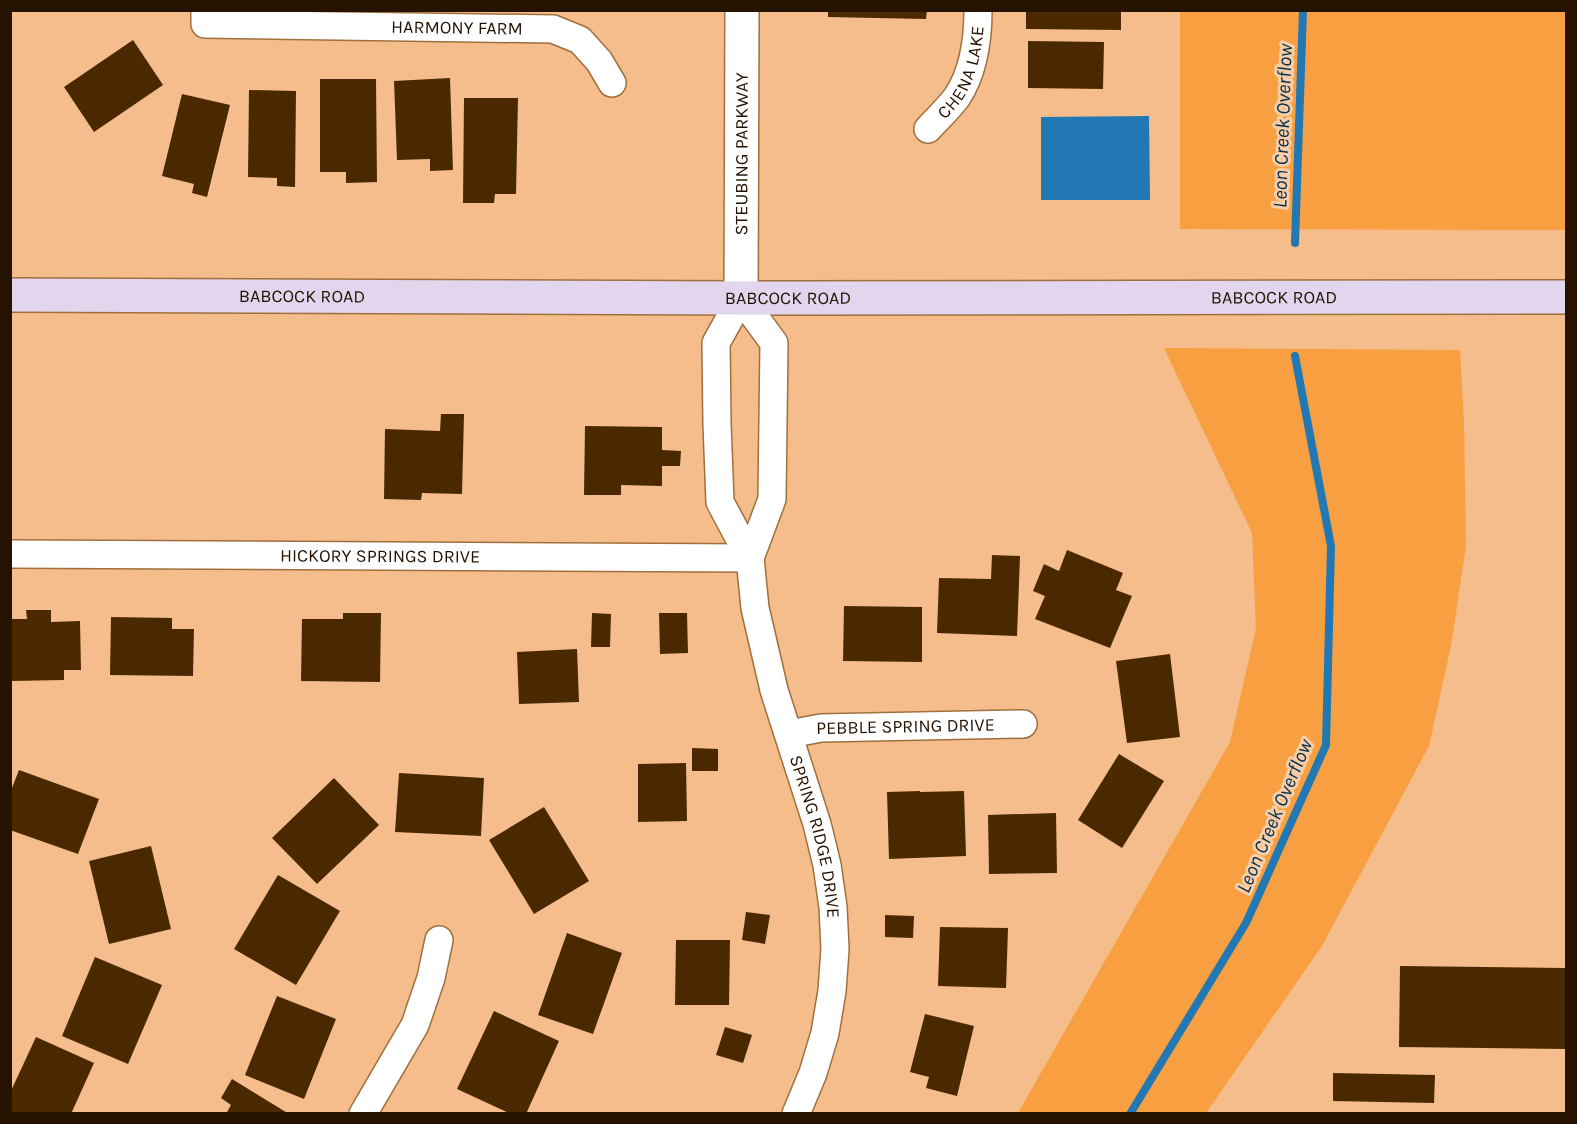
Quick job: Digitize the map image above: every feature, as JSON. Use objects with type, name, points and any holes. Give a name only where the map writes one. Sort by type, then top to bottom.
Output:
[{"type":"main road","name":"BABCOCK ROAD","points":[[10,295],[741,298],[1566,297]]},
{"type":"street","name":"STEUBING PARKWAY","points":[[741,298],[742,10]]},
{"type":"street","name":"CHENA LAKE","points":[[928,129],[957,97],[968,76],[978,31],[978,10]]},
{"type":"street","name":"HARMONY FARM","points":[[205,17],[553,29],[580,40],[599,61],[612,83]]},
{"type":"street","name":"SPRING RIDGE DRIVE","points":[[750,558],[772,499],[774,343],[741,298],[716,343],[720,502],[750,558],[755,608],[774,690],[817,824],[827,865],[833,907],[835,949],[832,991],[825,1032],[813,1073],[796,1113]]},
{"type":"street","name":"HICKORY SPRINGS DRIVE","points":[[10,554],[750,558]]},
{"type":"street","name":"PEBBLE SPRING DRIVE","points":[[789,734],[820,728],[1023,724]]},
{"type":"street","points":[[363,1113],[415,1025],[431,978],[439,940]]},
{"type":"shaded area","points":[[1180,11],[1566,11],[1566,230],[1180,229]]},
{"type":"shaded area","points":[[1164,348],[1460,350],[1466,546],[1451,646],[1429,746],[1322,946],[1206,1113],[1018,1113],[1230,742],[1256,628],[1252,533]]},
{"type":"water","points":[[1149,116],[1150,200],[1041,200],[1041,117]]},
{"type":"building","points":[[828,10],[927,10],[926,19],[828,17]]},
{"type":"building","points":[[1026,10],[1121,10],[1121,30],[1026,29]]},
{"type":"building","points":[[133,40],[163,85],[94,132],[64,87]]},
{"type":"building","points":[[1028,41],[1104,42],[1103,89],[1028,88]]},
{"type":"building","points":[[450,78],[453,170],[430,171],[430,159],[397,160],[394,81]]},
{"type":"building","points":[[320,79],[376,79],[377,182],[346,183],[346,172],[320,172]]},
{"type":"building","points":[[249,90],[296,91],[295,187],[277,186],[277,178],[248,177]]},
{"type":"building","points":[[182,94],[230,105],[207,197],[192,193],[194,184],[162,176]]},
{"type":"building","points":[[464,98],[518,98],[516,194],[495,194],[494,203],[463,203]]},
{"type":"building","points":[[441,414],[464,414],[462,494],[422,493],[421,500],[384,499],[385,429],[440,431]]},
{"type":"building","points":[[585,426],[662,427],[662,450],[681,451],[680,466],[662,466],[662,486],[621,485],[621,495],[584,495]]},
{"type":"building","points":[[1067,550],[1123,573],[1116,590],[1132,596],[1110,648],[1035,619],[1045,596],[1033,591],[1044,564],[1059,571]]},
{"type":"building","points":[[992,555],[1020,556],[1017,636],[937,633],[939,578],[991,579]]},
{"type":"building","points":[[844,606],[922,607],[922,662],[843,661]]},
{"type":"building","points":[[26,610],[51,610],[51,622],[80,621],[81,670],[64,670],[64,680],[11,681],[10,619],[27,619]]},
{"type":"building","points":[[343,613],[381,613],[380,682],[301,681],[302,619],[343,619]]},
{"type":"building","points":[[592,613],[611,614],[610,647],[591,647]]},
{"type":"building","points":[[659,613],[687,613],[688,653],[660,654]]},
{"type":"building","points":[[111,617],[172,618],[172,629],[194,629],[193,676],[110,675]]},
{"type":"building","points":[[577,649],[579,702],[519,704],[517,652]]},
{"type":"building","points":[[1170,654],[1180,737],[1127,743],[1116,661]]},
{"type":"building","points":[[692,748],[718,749],[718,771],[692,771]]},
{"type":"building","points":[[1119,754],[1164,781],[1122,848],[1078,820]]},
{"type":"building","points":[[686,763],[687,821],[638,822],[638,764]]},
{"type":"building","points":[[19,770],[99,799],[78,854],[10,830],[10,793]]},
{"type":"building","points":[[399,773],[484,778],[481,836],[395,832]]},
{"type":"building","points":[[334,778],[379,825],[317,884],[272,838]]},
{"type":"building","points":[[964,791],[966,856],[889,859],[887,792]]},
{"type":"building","points":[[544,807],[589,881],[534,914],[489,840]]},
{"type":"building","points":[[1056,813],[1057,873],[989,874],[988,815]]},
{"type":"building","points":[[151,846],[171,929],[109,944],[89,861]]},
{"type":"building","points":[[278,875],[340,911],[296,985],[234,949]]},
{"type":"building","points":[[746,912],[770,915],[765,944],[742,940]]},
{"type":"building","points":[[885,915],[914,916],[913,938],[885,937]]},
{"type":"building","points":[[940,927],[1008,928],[1006,988],[938,986]]},
{"type":"building","points":[[567,933],[622,953],[593,1034],[538,1015]]},
{"type":"building","points":[[676,940],[730,940],[729,1005],[675,1005]]},
{"type":"building","points":[[95,957],[162,985],[128,1064],[62,1036]]},
{"type":"building","points":[[1400,966],[1566,968],[1566,1049],[1399,1047]]},
{"type":"building","points":[[277,996],[336,1019],[304,1099],[245,1075]]},
{"type":"building","points":[[494,1011],[559,1041],[526,1114],[511,1114],[457,1089]]},
{"type":"building","points":[[925,1014],[974,1026],[957,1096],[926,1088],[929,1077],[910,1072]]},
{"type":"building","points":[[725,1027],[752,1035],[743,1063],[716,1055]]},
{"type":"building","points":[[36,1037],[94,1063],[71,1114],[10,1114],[10,1093]]},
{"type":"building","points":[[1333,1073],[1435,1075],[1434,1103],[1333,1101]]},
{"type":"building","points":[[232,1079],[289,1114],[226,1114],[231,1105],[221,1098]]},
{"type":"waterway","name":"Leon Creek Overflow","points":[[1295,243],[1303,10]]},
{"type":"waterway","name":"Leon Creek Overflow","points":[[1130,1114],[1246,923],[1326,745],[1331,546],[1295,356]]}]
